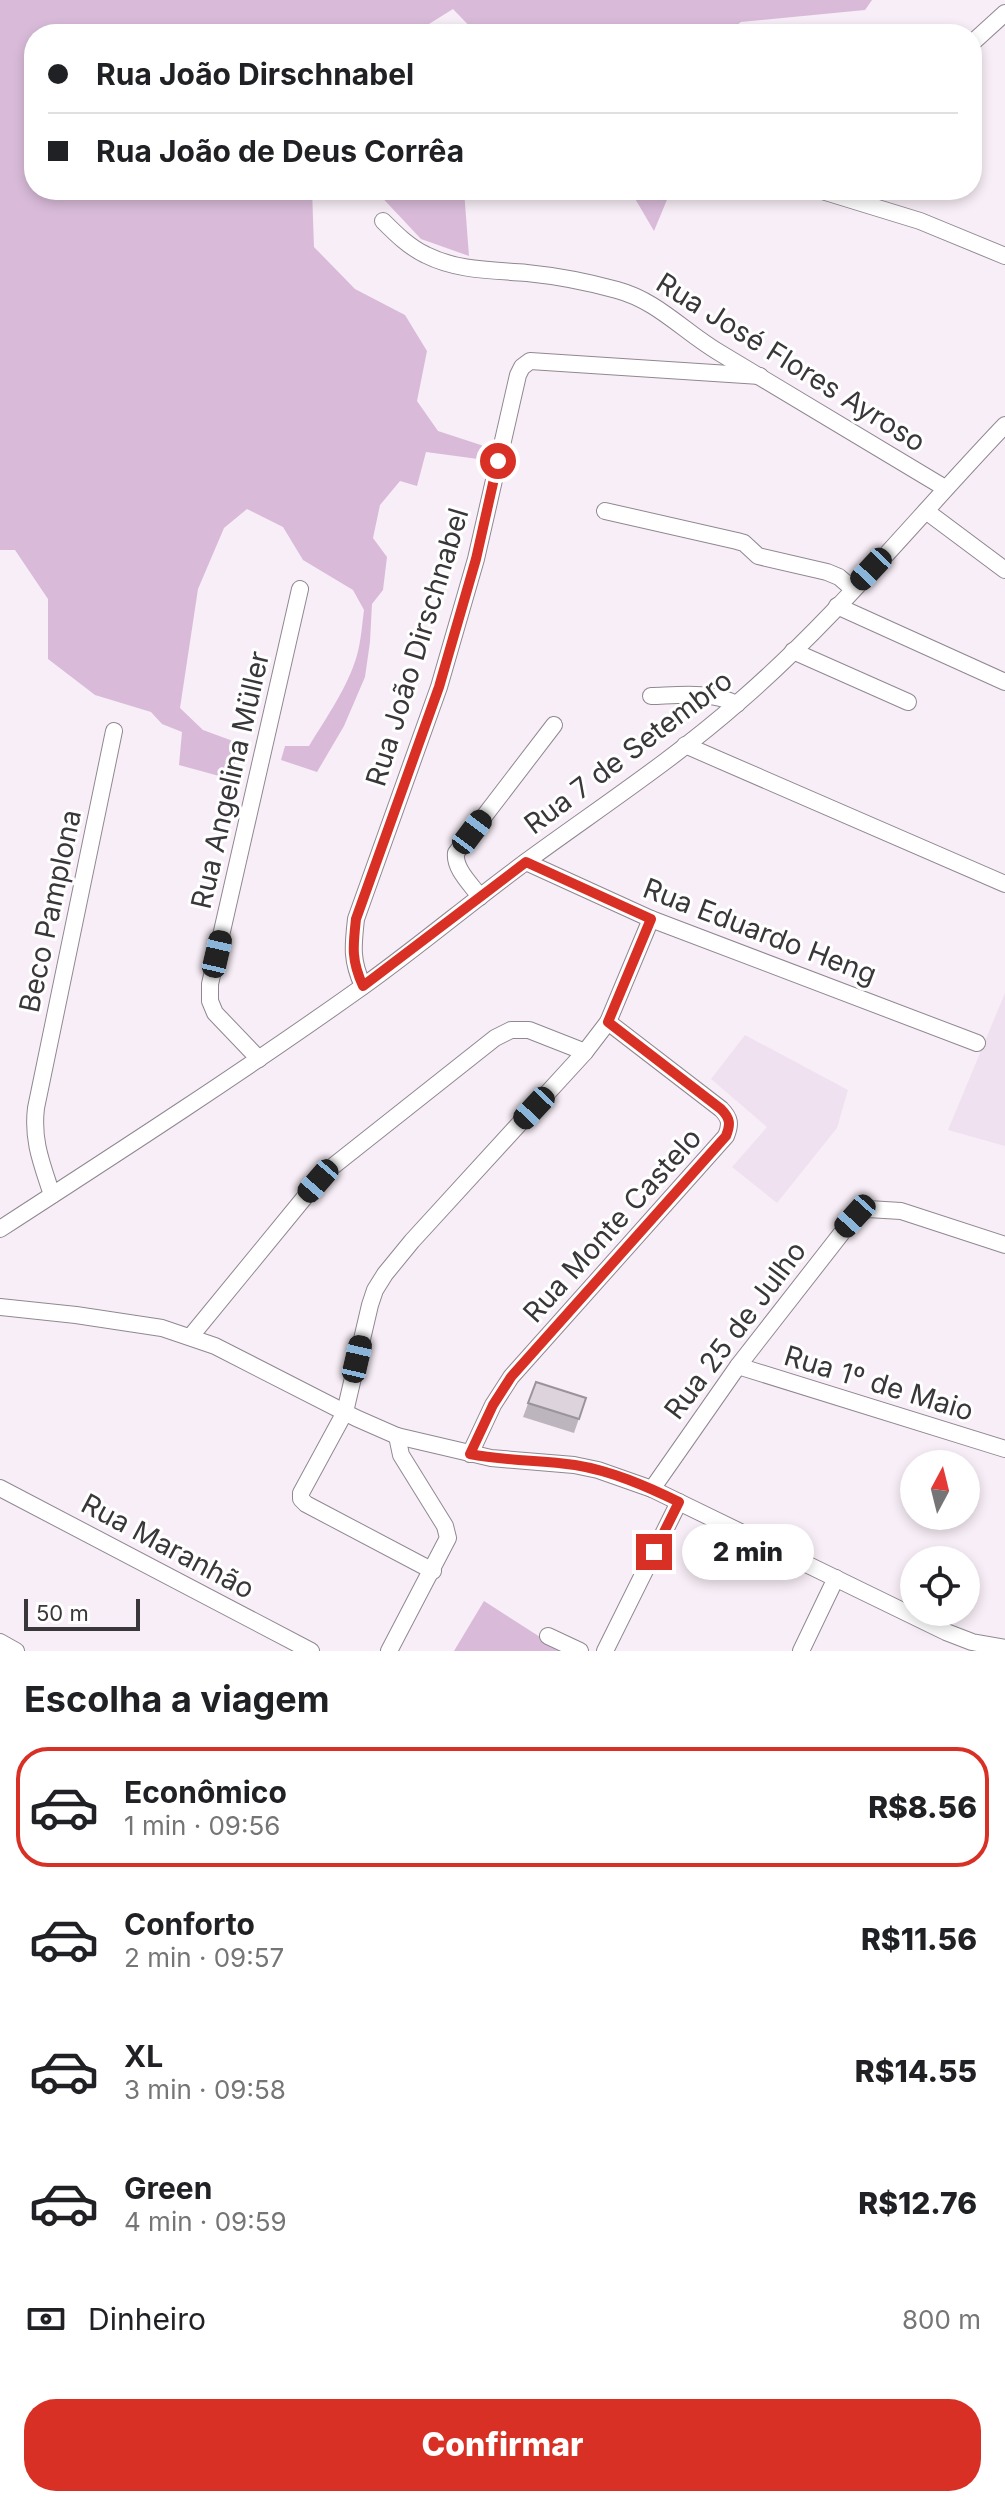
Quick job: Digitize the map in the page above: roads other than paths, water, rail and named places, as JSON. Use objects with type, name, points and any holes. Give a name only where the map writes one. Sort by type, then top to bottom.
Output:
[{"type":"street","points":[[982,34],[1005,13]]},
{"type":"street","points":[[852,200],[920,221],[1005,256]]},
{"type":"street","name":"Rua José Flores Ayroso","points":[[383,221],[403,241],[425,255],[470,270],[563,278],[634,295],[663,311],[717,351],[945,488]]},
{"type":"street","name":"Rua João Dirschnabel","points":[[363,986],[355,968],[352,947],[356,919],[439,687],[476,559],[522,367],[530,361],[760,376]]},
{"type":"street","name":"Rua 7 de Setembro","points":[[0,1229],[259,1059],[363,986],[737,704],[837,606],[1005,425]]},
{"type":"street","points":[[605,511],[744,543],[758,556],[827,572],[853,589]]},
{"type":"street","points":[[926,511],[1005,570]]},
{"type":"street","name":"Rua Angelina Müller","points":[[259,1059],[215,1013],[210,1001],[210,984],[300,589]]},
{"type":"street","points":[[837,606],[1005,682]]},
{"type":"street","points":[[793,651],[908,702]]},
{"type":"street","points":[[651,696],[719,696],[737,704]]},
{"type":"street","points":[[480,897],[458,866],[456,853],[554,725]]},
{"type":"street","name":"Beco Pamplona","points":[[52,1195],[36,1147],[36,1108],[114,731]]},
{"type":"street","points":[[685,745],[1005,884]]},
{"type":"street","name":"Rua Eduardo Heng","points":[[526,862],[651,919],[977,1043]]},
{"type":"street","points":[[433,1571],[306,1504],[301,1499],[301,1493],[345,1412],[375,1290],[412,1241],[585,1052],[608,1022],[651,919]]},
{"type":"street","name":"Rua Monte Castelo","points":[[470,1454],[493,1405],[511,1377],[726,1136],[730,1126],[728,1116],[721,1109],[608,1022]]},
{"type":"street","points":[[191,1336],[318,1181],[495,1038],[511,1030],[529,1030],[585,1052]]},
{"type":"street","name":"Rua 25 de Julho","points":[[652,1489],[738,1366],[855,1216],[868,1209],[901,1211],[1005,1245]]},
{"type":"street","points":[[0,1307],[162,1328],[191,1336],[397,1436],[470,1454],[574,1465],[625,1478],[946,1632],[972,1642],[1005,1648]]},
{"type":"street","name":"Rua 1º de Maio","points":[[738,1366],[1005,1449]]},
{"type":"street","points":[[389,1651],[446,1546],[447,1532],[401,1455],[397,1436]]},
{"type":"street","name":"Rua Maranhão","points":[[0,1488],[311,1651]]},
{"type":"street","points":[[605,1651],[679,1502]]},
{"type":"street","points":[[801,1651],[836,1578]]},
{"type":"street","points":[[548,1636],[580,1651]]},
{"type":"street","points":[[0,1642],[16,1651]]}]
